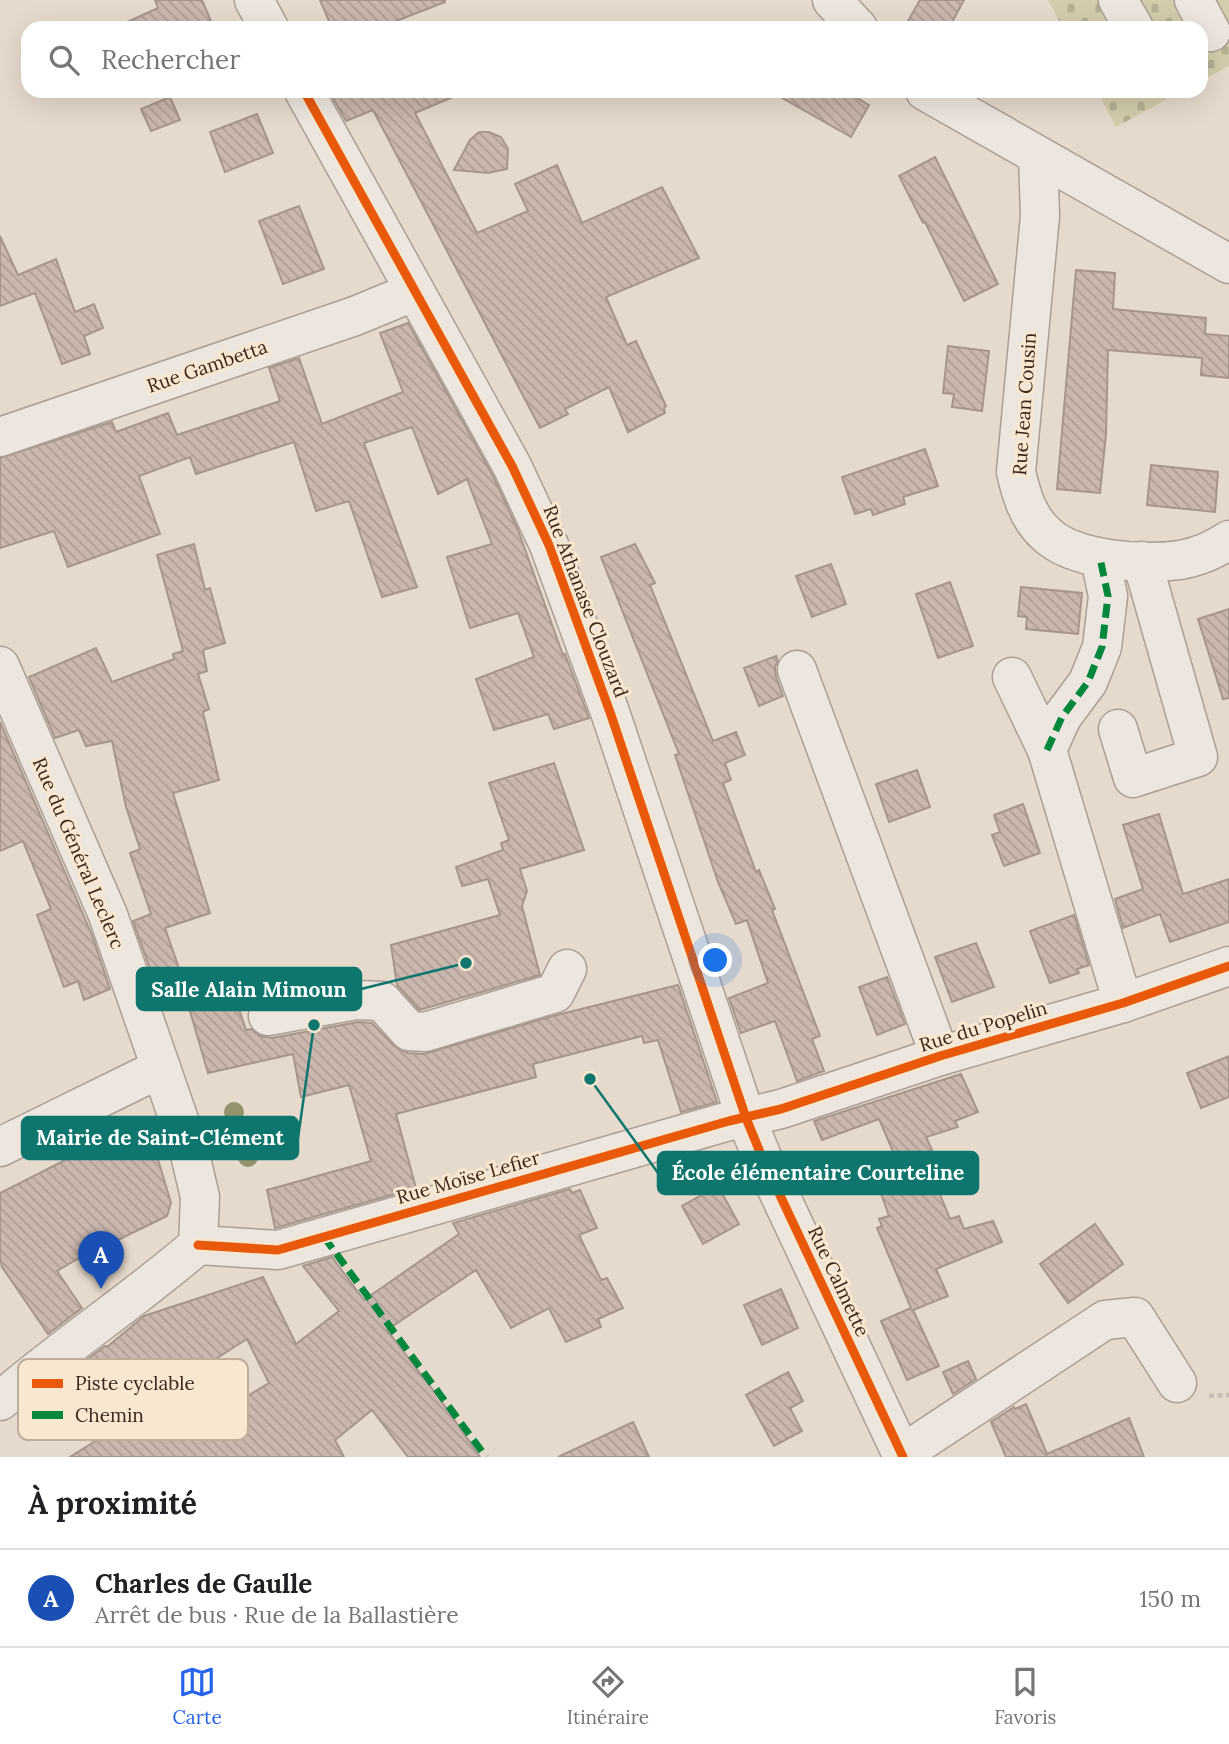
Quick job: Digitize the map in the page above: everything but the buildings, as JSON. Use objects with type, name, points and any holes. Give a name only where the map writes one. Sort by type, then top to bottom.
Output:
[{"type":"street","points":[[254,0],[265,21]]},
{"type":"street","points":[[831,0],[851,21]]},
{"type":"street","points":[[1118,0],[1130,21]]},
{"type":"street","name":"Rue Athanase Clouzard","points":[[307,98],[512,466],[549,545],[611,715],[679,935],[746,1118]]},
{"type":"street","points":[[937,98],[1229,264]]},
{"type":"street","name":"Rue Jean Cousin","points":[[1038,156],[1040,216],[1016,472],[1021,495],[1045,534],[1072,552],[1100,558],[1180,560],[1212,551],[1229,540]]},
{"type":"street","name":"Rue Gambetta","points":[[0,436],[355,316],[413,292]]},
{"type":"street","points":[[1047,750],[1062,718],[1088,682],[1102,647],[1108,596],[1100,558]]},
{"type":"street","points":[[1118,729],[1133,778],[1198,757],[1142,561]]},
{"type":"street","name":"Rue du Général Leclerc","points":[[0,666],[108,915],[161,1068],[189,1150],[200,1197],[198,1245]]},
{"type":"street","points":[[797,670],[940,1056]]},
{"type":"street","points":[[1012,677],[1047,750],[1123,1003]]},
{"type":"street","name":"Rue du Popelin","points":[[746,1118],[940,1056],[1123,1003],[1229,966]]},
{"type":"street","points":[[268,1016],[356,1000],[382,1001],[410,1031],[425,1032],[555,993],[567,969]]},
{"type":"street","points":[[0,1147],[161,1068]]},
{"type":"street","name":"Rue Moïse Lefier","points":[[198,1245],[278,1250],[746,1118]]},
{"type":"street","name":"Rue Calmette","points":[[746,1118],[893,1453]]},
{"type":"street","points":[[53,1359],[152,1285],[198,1245]]},
{"type":"street","points":[[893,1453],[1105,1320],[1135,1317],[1177,1383]]},
{"type":"street","points":[[0,1401],[18,1385]]},
{"type":"green space","points":[[1048,0],[1229,0],[1229,66],[1208,77],[1208,21],[1059,21]]},
{"type":"green space","points":[[1101,98],[1169,98],[1116,127]]},
{"type":"marked path","points":[[1047,750],[1062,717],[1088,682],[1102,647],[1108,596],[1100,558]]},
{"type":"marked path","points":[[324,1237],[486,1457]]},
{"type":"cycle path","points":[[308,98],[512,466],[549,545],[611,715],[746,1118],[903,1457]]},
{"type":"cycle path","points":[[198,1245],[278,1250],[729,1121],[781,1109],[940,1056],[1123,1003],[1229,966]]},
{"type":"place","name":"Salle Alain Mimoun","points":[[466,963]]},
{"type":"place","name":"Mairie de Saint-Clément","points":[[314,1025]]},
{"type":"place","name":"École élémentaire Courteline","points":[[590,1079]]},
{"type":"place","name":"Charles de Gaulle","points":[[101,1289]]}]
